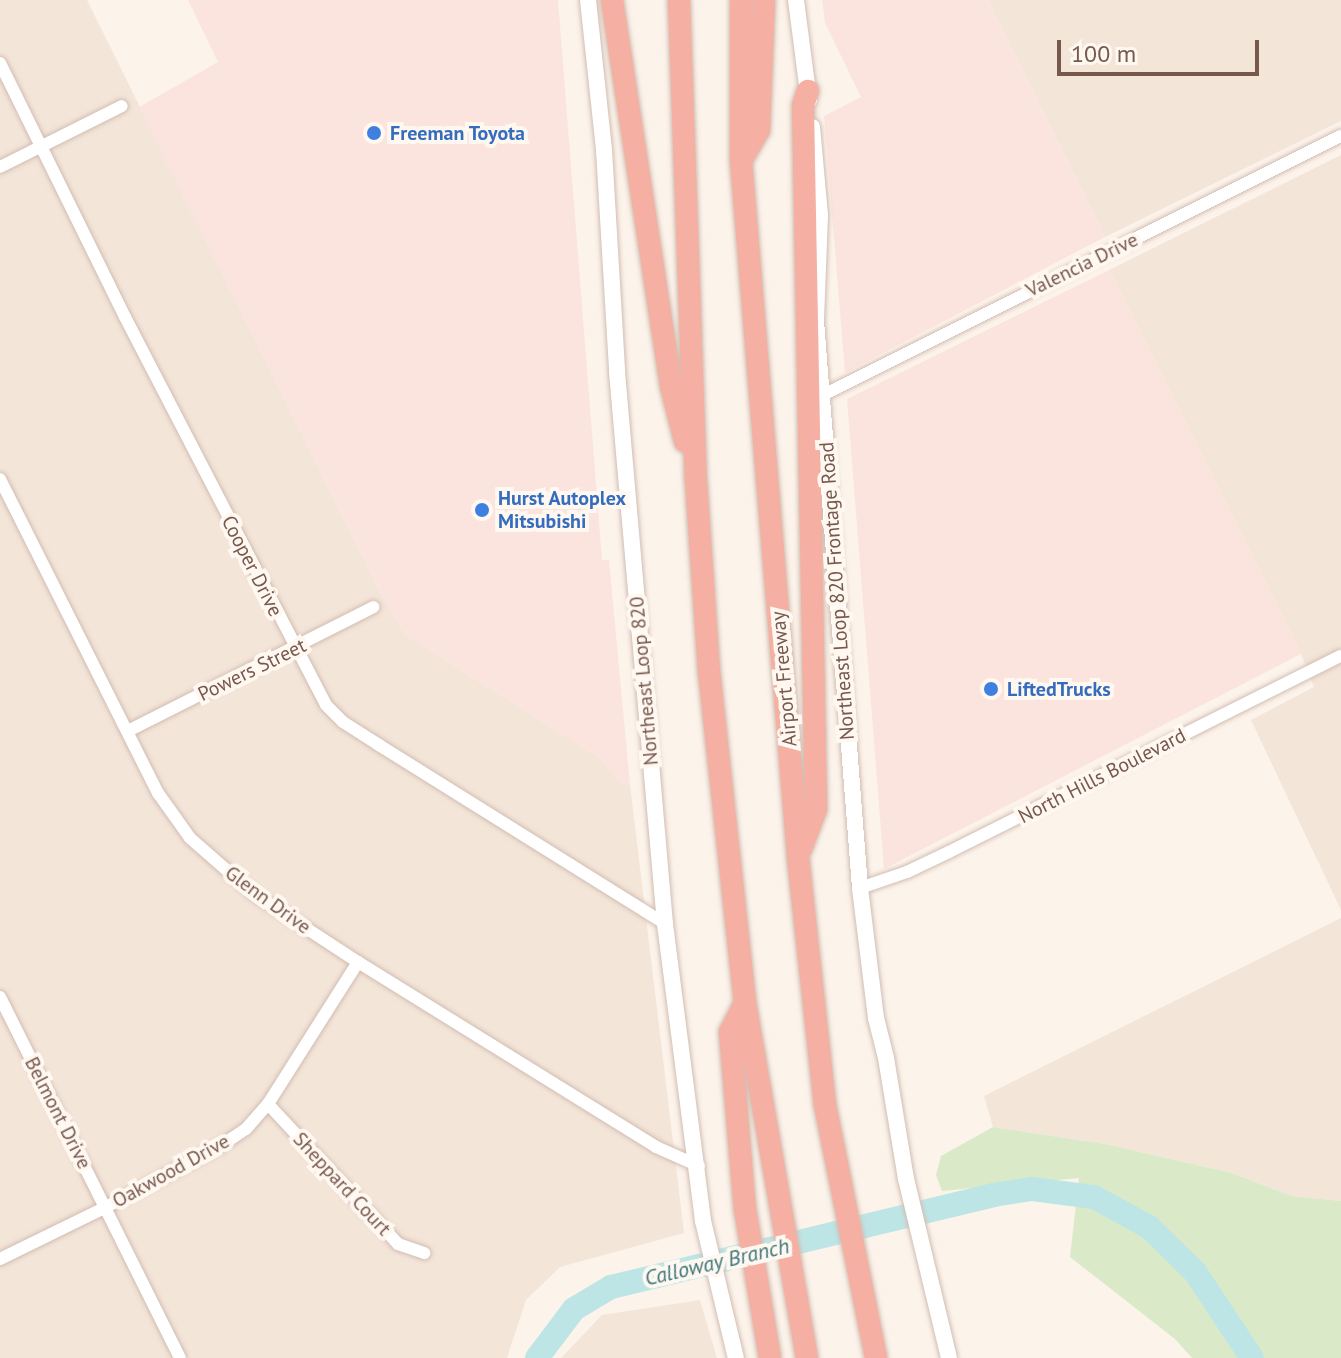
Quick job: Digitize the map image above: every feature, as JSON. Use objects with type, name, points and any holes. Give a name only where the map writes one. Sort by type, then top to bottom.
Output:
[{"type":"highway","points":[[612,0],[671,386],[696,481]]},
{"type":"highway","points":[[679,0],[696,481],[709,671],[745,1003],[777,1202],[807,1358]]},
{"type":"highway","name":"Airport Freeway","points":[[741,0],[741,160],[798,857],[825,1105],[876,1358]]},
{"type":"highway","points":[[741,160],[759,130],[764,0]]},
{"type":"highway","points":[[798,857],[816,809],[803,185],[803,106],[808,91]]},
{"type":"highway","points":[[745,1003],[730,1032],[745,1209],[770,1358]]},
{"type":"main road","name":"Northeast Loop 820","points":[[588,0],[604,150],[616,357],[665,924],[699,1166],[703,1221],[736,1358]]},
{"type":"main road","name":"Northeast Loop 820 Frontage Road","points":[[796,0],[820,215],[816,321],[860,888],[876,1018],[889,1074],[906,1179],[949,1358]]},
{"type":"street","name":"Cooper Drive","points":[[0,63],[294,650],[326,705],[343,722],[665,924]]},
{"type":"street","points":[[0,167],[122,106]]},
{"type":"street","name":"Valencia Drive","points":[[823,395],[1341,136]]},
{"type":"street","name":"Glenn Drive","points":[[0,479],[158,793],[190,838],[254,894],[358,962],[656,1147],[699,1166]]},
{"type":"street","name":"Powers Street","points":[[128,731],[374,607]]},
{"type":"street","name":"North Hills Boulevard","points":[[860,888],[907,872],[949,852],[1341,656]]},
{"type":"street","name":"Oakwood Drive","points":[[0,1259],[106,1207],[219,1147],[246,1129],[268,1104],[358,962]]},
{"type":"street","name":"Belmont Drive","points":[[0,997],[180,1358]]},
{"type":"street","name":"Sheppard Court","points":[[268,1104],[398,1244],[424,1253]]},
{"type":"shaded area","points":[[0,0],[87,0],[379,590],[406,635],[600,758],[621,784],[630,785],[684,1233],[560,1267],[526,1300],[507,1358],[0,1358]]},
{"type":"shaded area","points":[[188,0],[558,0],[602,560],[609,560],[630,785],[621,785],[600,758],[406,635],[379,590],[139,107],[218,62]]},
{"type":"shaded area","points":[[822,0],[988,0],[1105,237],[845,373],[824,116],[861,97],[825,23]]},
{"type":"shaded area","points":[[988,0],[1341,0],[1341,121],[1105,237]]},
{"type":"shaded area","points":[[1341,155],[1341,910],[1251,720],[1314,687],[1301,654],[1109,270]]},
{"type":"shaded area","points":[[1109,270],[1301,654],[884,869],[847,399]]},
{"type":"shaded area","points":[[1341,918],[1341,1201],[1291,1196],[1232,1173],[1105,1144],[993,1127],[984,1096]]},
{"type":"shaded area","points":[[700,1300],[717,1358],[561,1358],[602,1315]]},
{"type":"green space","points":[[993,1127],[1105,1144],[1232,1173],[1291,1196],[1341,1201],[1341,1358],[1192,1358],[1175,1339],[1070,1257],[1079,1178],[942,1191],[936,1175],[941,1156]]},
{"type":"waterway","name":"Calloway Branch","points":[[537,1358],[574,1309],[611,1287],[993,1195],[1032,1189],[1094,1197],[1149,1227],[1195,1272],[1252,1358]]},
{"type":"place","name":"Freeman Toyota","points":[[374,133]]},
{"type":"place","name":"Hurst Autoplex Mitsubishi","points":[[482,510]]},
{"type":"place","name":"LiftedTrucks","points":[[991,689]]}]
